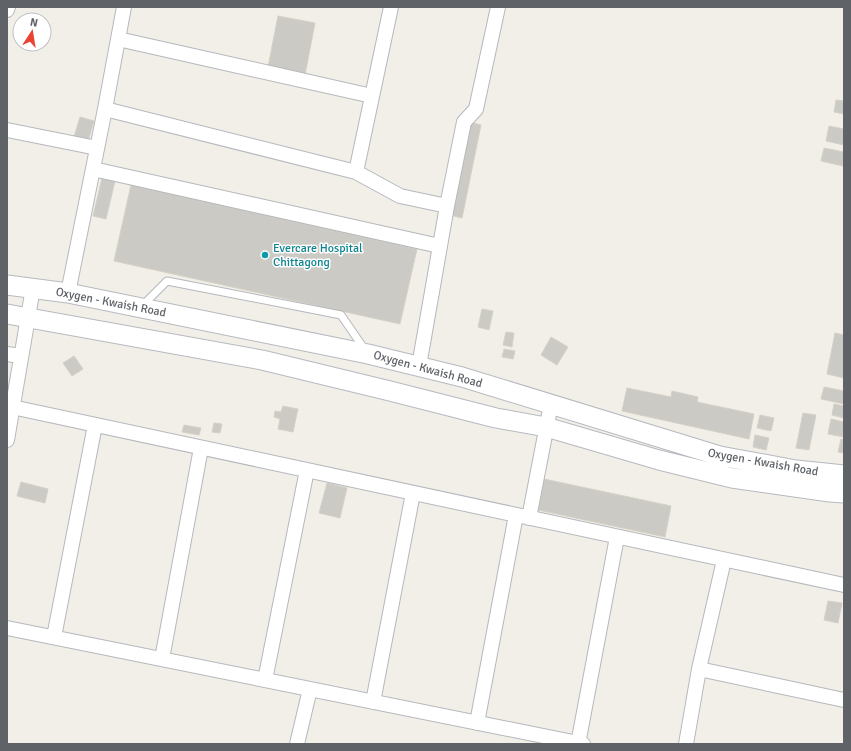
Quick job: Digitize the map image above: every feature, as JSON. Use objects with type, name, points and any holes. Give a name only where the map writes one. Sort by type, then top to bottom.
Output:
[{"type":"main road","name":"Oxygen - Kwaish Road","points":[[7,284],[68,293],[141,307],[368,354],[462,377],[720,456],[796,470],[844,475]]},
{"type":"main road","name":"Oxygen - Kwaish Road","points":[[7,314],[262,360],[496,418],[546,427],[660,460],[732,478],[830,492],[844,492]]},
{"type":"street","points":[[68,293],[106,109],[124,7]]},
{"type":"street","points":[[356,172],[391,7]]},
{"type":"street","points":[[419,366],[447,206],[464,122],[476,109],[498,7]]},
{"type":"street","points":[[118,40],[372,96]]},
{"type":"street","points":[[106,109],[356,172],[400,196],[447,206]]},
{"type":"street","points":[[7,130],[98,148]]},
{"type":"street","points":[[93,169],[435,245]]},
{"type":"street","points":[[7,440],[34,288]]},
{"type":"street","points":[[7,354],[21,356]]},
{"type":"street","points":[[477,723],[522,516],[551,404]]},
{"type":"street","points":[[12,407],[844,585]]},
{"type":"street","points":[[54,637],[95,425]]},
{"type":"street","points":[[162,659],[201,448]]},
{"type":"street","points":[[265,680],[307,470]]},
{"type":"street","points":[[373,702],[413,493]]},
{"type":"street","points":[[7,628],[579,744],[617,536]]},
{"type":"street","points":[[686,744],[699,669],[724,560]]},
{"type":"street","points":[[699,669],[844,700]]},
{"type":"street","points":[[297,744],[310,689]]},
{"type":"lane","points":[[141,307],[166,281],[341,315],[368,354]]},
{"type":"building","points":[[278,16],[315,23],[305,75],[268,67]]},
{"type":"building","points":[[836,100],[844,101],[844,114],[834,112]]},
{"type":"building","points":[[80,117],[94,121],[88,141],[74,137]]},
{"type":"building","points":[[470,122],[481,125],[462,218],[450,215]]},
{"type":"building","points":[[829,126],[844,129],[844,145],[826,141]]},
{"type":"building","points":[[824,148],[844,152],[843,166],[821,161]]},
{"type":"building","points":[[103,174],[116,177],[106,219],[93,216]]},
{"type":"building","name":"Evercare Hospital Chittagong","points":[[131,185],[417,249],[400,324],[114,261]]},
{"type":"building","points":[[482,309],[493,311],[489,330],[478,327]]},
{"type":"building","points":[[506,332],[514,333],[512,347],[503,345]]},
{"type":"building","points":[[835,333],[844,335],[844,378],[827,374]]},
{"type":"building","points":[[551,337],[568,347],[557,365],[541,355]]},
{"type":"building","points":[[504,349],[515,351],[513,359],[502,357]]},
{"type":"building","points":[[74,356],[83,369],[72,376],[63,363]]},
{"type":"building","points":[[824,387],[844,391],[844,404],[821,399]]},
{"type":"building","points":[[627,388],[671,397],[672,391],[698,397],[697,402],[754,414],[749,439],[622,411]]},
{"type":"building","points":[[834,404],[844,406],[844,418],[832,415]]},
{"type":"building","points":[[283,406],[298,409],[293,432],[278,429],[280,419],[274,417],[275,411],[281,412]]},
{"type":"building","points":[[803,413],[816,415],[809,450],[796,448]]},
{"type":"building","points":[[760,415],[774,418],[771,431],[757,428]]},
{"type":"building","points":[[831,419],[844,422],[844,437],[828,434]]},
{"type":"building","points":[[214,423],[222,424],[220,433],[212,432]]},
{"type":"building","points":[[184,425],[201,428],[199,435],[182,432]]},
{"type":"building","points":[[755,435],[769,438],[766,450],[753,447]]},
{"type":"building","points":[[841,439],[844,440],[844,453],[838,452]]},
{"type":"building","points":[[544,479],[671,506],[665,537],[538,510]]},
{"type":"building","points":[[21,482],[48,489],[45,503],[17,496]]},
{"type":"building","points":[[327,483],[347,488],[340,518],[319,513]]},
{"type":"building","points":[[828,601],[842,603],[838,623],[824,620]]},
{"type":"place","name":"Evercare Hospital Chittagong","points":[[265,255]]}]
